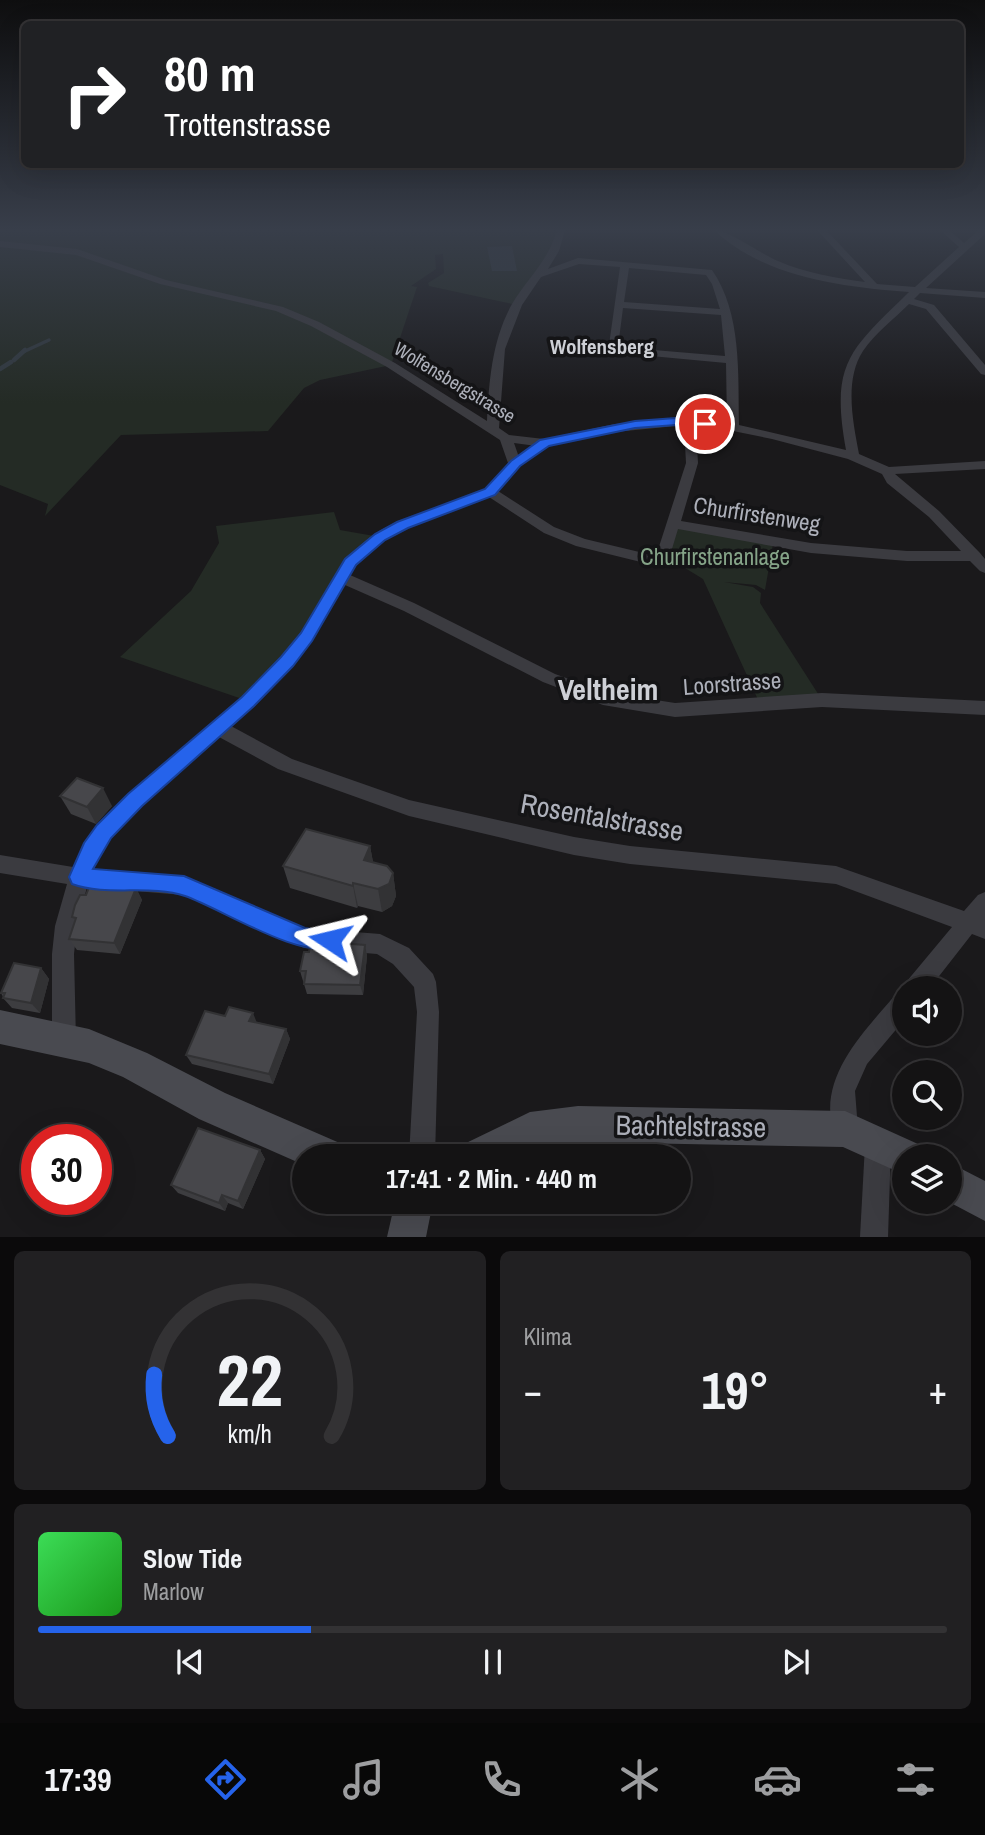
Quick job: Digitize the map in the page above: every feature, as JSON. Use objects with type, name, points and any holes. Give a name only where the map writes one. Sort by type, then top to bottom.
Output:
[{"type":"street","name":"Wolfensbergstrasse","points":[[188,288],[279,309],[315,324],[391,365],[493,427],[506,438],[544,443],[635,425],[690,422],[733,427],[853,456],[887,471],[985,465]]},
{"type":"street","points":[[493,427],[495,369],[499,348],[517,304],[530,288]]},
{"type":"street","points":[[622,288],[612,350],[731,359]]},
{"type":"street","points":[[718,288],[725,312],[731,359],[733,427]]},
{"type":"street","points":[[904,288],[985,295]]},
{"type":"street","points":[[853,456],[846,407],[847,380],[854,358],[864,343],[919,289]]},
{"type":"street","points":[[908,300],[930,307],[985,372]]},
{"type":"street","points":[[620,305],[725,312]]},
{"type":"street","points":[[674,524],[691,463],[690,422]]},
{"type":"street","points":[[506,438],[516,463]]},
{"type":"street","points":[[64,1041],[63,954],[66,926],[79,877],[91,850],[104,831],[135,800],[219,728],[287,661],[306,637],[351,562],[380,537],[402,525],[490,492],[516,463],[544,443]]},
{"type":"street","points":[[887,471],[892,480],[934,514],[980,562]]},
{"type":"street","name":"Churfirstenweg","points":[[490,492],[549,530],[581,543],[661,562],[674,524],[811,548],[980,562]]},
{"type":"street","name":"Loorstrasse","points":[[341,577],[409,607],[549,678],[603,698],[675,710],[822,700],[985,708]]},
{"type":"street","name":"Rosentalstrasse","points":[[219,728],[306,773],[409,808],[574,846],[630,855],[836,875],[977,926]]},
{"type":"street","points":[[0,864],[79,877],[184,886],[304,938],[380,944],[401,956],[425,982],[428,1012],[423,1144]]},
{"type":"street","points":[[928,976],[977,926],[985,902]]},
{"type":"street","points":[[845,1129],[843,1090],[859,1056],[892,1016]]},
{"type":"street","points":[[0,1027],[89,1046],[135,1065],[212,1106],[299,1144]]},
{"type":"street","name":"Bachtelstrasse","points":[[503,1144],[530,1130],[578,1124],[845,1129],[891,1151]]},
{"type":"street","points":[[874,1237],[891,1151]]},
{"type":"street","points":[[962,1189],[985,1202]]},
{"type":"street","points":[[407,1237],[412,1214]]},
{"type":"green space","points":[[0,288],[417,288],[391,365],[320,380],[304,388],[268,431],[121,435],[45,516],[48,504],[0,485]]},
{"type":"green space","points":[[437,288],[529,288],[517,305]]},
{"type":"green space","points":[[334,512],[340,530],[380,537],[351,562],[306,637],[248,701],[120,657],[191,591],[219,543],[216,526]]},
{"type":"green space","name":"Churfirstenanlage","points":[[674,524],[773,544],[765,590],[756,585],[724,582],[753,587],[761,593],[760,603],[822,700],[760,704],[703,579],[685,568],[661,562]]},
{"type":"building","points":[[77,778],[103,788],[87,807],[60,796]]},
{"type":"building","points":[[306,829],[370,846],[364,860],[387,866],[393,873],[389,884],[378,889],[353,883],[353,886],[283,866]]},
{"type":"building","points":[[90,885],[136,888],[114,943],[69,939],[76,918],[72,917],[75,905],[80,895],[86,895]]},
{"type":"building","points":[[311,941],[365,945],[360,985],[304,984],[306,971],[300,971],[304,952],[309,952]]},
{"type":"building","points":[[14,963],[41,968],[31,1003],[3,998],[5,993],[1,993]]},
{"type":"building","points":[[229,1007],[253,1013],[249,1021],[286,1029],[269,1074],[186,1055],[205,1011],[225,1016]]},
{"type":"building","points":[[198,1128],[260,1150],[238,1201],[222,1195],[219,1203],[171,1185]]},
{"type":"waterway","points":[[23,352],[49,340]]},
{"type":"waterway","points":[[14,360],[25,350]]},
{"type":"waterway","points":[[0,369],[11,362]]},
{"type":"district","name":"Wolfensberg","points":[[602,346]]},
{"type":"district","name":"Veltheim","points":[[608,689]]},
{"type":"route","points":[[330,940],[304,938],[184,886],[79,877],[91,850],[104,831],[135,800],[219,728],[287,661],[306,637],[351,562],[380,537],[402,525],[490,492],[516,463],[544,443],[567,436],[657,422],[705,424]]}]
